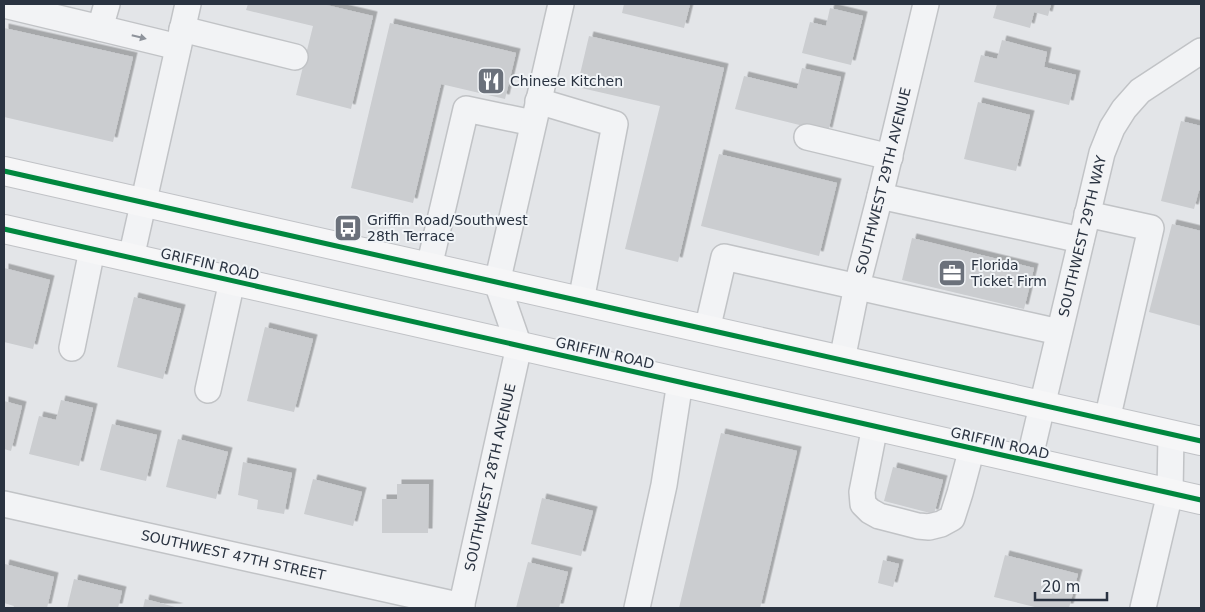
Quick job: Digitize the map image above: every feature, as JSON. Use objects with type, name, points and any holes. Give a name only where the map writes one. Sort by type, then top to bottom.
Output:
[{"type":"main road","points":[[4,171],[1201,441]]},
{"type":"main road","name":"GRIFFIN ROAD","points":[[4,229],[1201,500]]},
{"type":"street","points":[[4,4],[100,28],[180,38],[295,57]]},
{"type":"street","points":[[100,28],[106,4]]},
{"type":"street","points":[[131,258],[188,4]]},
{"type":"street","points":[[519,346],[497,283],[561,4]]},
{"type":"street","name":"SOUTHWEST 29TH AVENUE","points":[[842,360],[857,286],[926,4]]},
{"type":"street","name":"SOUTHWEST 29TH WAY","points":[[1029,461],[1102,153],[1112,128],[1124,109],[1140,91],[1201,51]]},
{"type":"street","points":[[429,267],[466,109],[536,112],[615,124],[581,301]]},
{"type":"street","points":[[807,137],[890,157]]},
{"type":"street","points":[[880,196],[1082,240]]},
{"type":"street","points":[[1087,214],[1151,228],[1107,420]]},
{"type":"street","points":[[72,348],[92,250]]},
{"type":"street","points":[[707,330],[724,257],[1059,332]]},
{"type":"street","points":[[208,390],[232,281]]},
{"type":"street","name":"SOUTHWEST 28TH AVENUE","points":[[462,607],[519,346]]},
{"type":"street","points":[[637,608],[664,485],[680,382]]},
{"type":"street","points":[[875,426],[862,492],[863,504],[879,516],[918,526],[929,527],[941,524],[952,518],[972,448]]},
{"type":"street","points":[[1144,608],[1170,493],[1171,434]]},
{"type":"street","name":"SOUTHWEST 47TH STREET","points":[[4,504],[462,607]]},
{"type":"building","points":[[248,4],[322,4],[373,16],[351,109],[296,95],[313,26],[246,10]]},
{"type":"building","points":[[624,4],[690,4],[684,28],[622,13]]},
{"type":"building","points":[[997,4],[1051,4],[1048,16],[1034,12],[1030,28],[993,18]]},
{"type":"building","points":[[830,8],[863,16],[851,65],[802,53],[810,22],[826,26]]},
{"type":"building","points":[[390,23],[516,53],[505,99],[441,84],[413,203],[351,188]]},
{"type":"building","points":[[4,28],[133,57],[113,142],[4,117]]},
{"type":"building","points":[[589,36],[724,68],[678,262],[625,249],[660,106],[577,87]]},
{"type":"building","points":[[1002,40],[1047,52],[1044,67],[1076,75],[1069,105],[974,82],[981,55],[997,59]]},
{"type":"building","points":[[802,68],[841,77],[828,132],[735,109],[744,76],[797,89]]},
{"type":"building","points":[[978,102],[1030,115],[1016,171],[964,159]]},
{"type":"building","points":[[1181,121],[1201,126],[1201,191],[1199,190],[1194,209],[1161,201]]},
{"type":"building","points":[[719,154],[837,183],[819,256],[701,226]]},
{"type":"building","points":[[1172,224],[1201,231],[1201,326],[1149,312]]},
{"type":"building","points":[[912,238],[1034,268],[1024,309],[902,280]]},
{"type":"building","points":[[4,268],[50,280],[33,349],[4,342]]},
{"type":"building","points":[[134,297],[181,309],[163,379],[117,367]]},
{"type":"building","points":[[265,327],[313,339],[294,412],[247,401]]},
{"type":"building","points":[[61,400],[93,408],[79,466],[29,454],[39,416],[56,420]]},
{"type":"building","points":[[4,401],[22,406],[11,451],[4,449]]},
{"type":"building","points":[[112,424],[157,435],[146,481],[100,470]]},
{"type":"building","points":[[721,433],[797,451],[760,608],[679,608]]},
{"type":"building","points":[[178,439],[228,452],[216,499],[166,487]]},
{"type":"building","points":[[243,462],[292,473],[284,514],[257,509],[258,500],[238,495]]},
{"type":"building","points":[[893,467],[943,480],[934,514],[884,501]]},
{"type":"building","points":[[313,479],[362,492],[353,526],[304,514]]},
{"type":"building","points":[[397,484],[429,484],[428,533],[382,533],[382,499],[397,499]]},
{"type":"building","points":[[542,498],[593,511],[581,556],[531,544]]},
{"type":"building","points":[[1005,555],[1078,574],[1069,608],[1039,608],[994,597]]},
{"type":"building","points":[[883,560],[899,564],[893,587],[878,583]]},
{"type":"building","points":[[528,562],[568,572],[559,608],[516,608]]},
{"type":"building","points":[[5,564],[54,577],[47,608],[13,608],[14,606],[4,603]]},
{"type":"building","points":[[74,579],[122,591],[118,608],[67,608]]},
{"type":"building","points":[[145,599],[179,608],[143,608]]},
{"type":"cycle path","points":[[4,171],[1201,441]]},
{"type":"cycle path","points":[[4,229],[1201,500]]},
{"type":"place","name":"Chinese Kitchen","points":[[491,81]]},
{"type":"place","name":"Griffin Road/Southwest 28th Terrace","points":[[348,228]]},
{"type":"place","name":"Florida Ticket Firm","points":[[952,273]]}]
